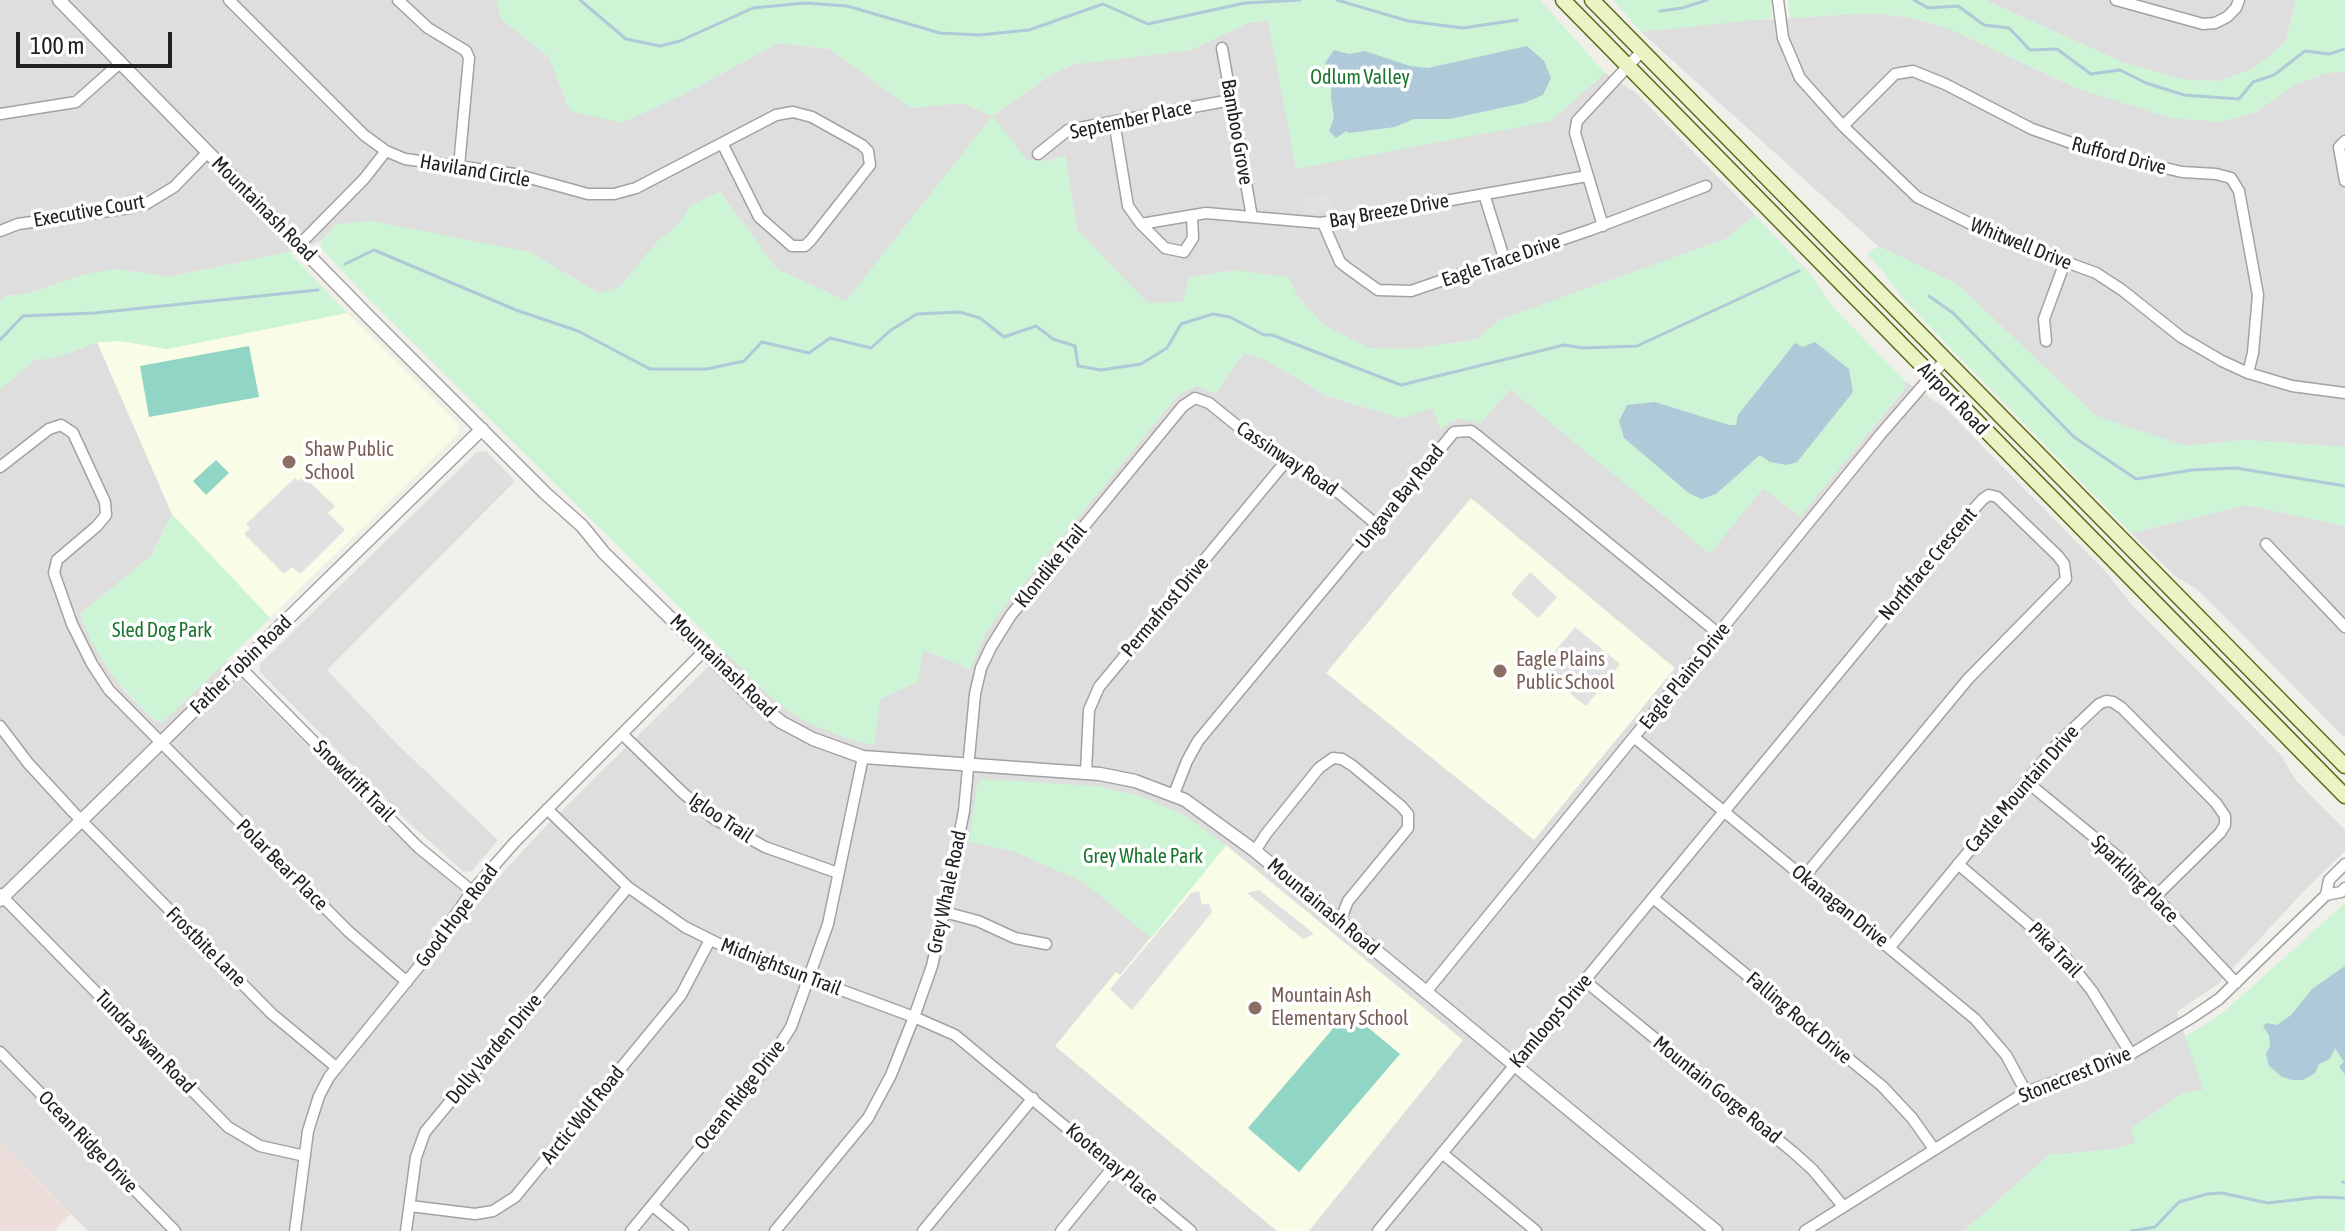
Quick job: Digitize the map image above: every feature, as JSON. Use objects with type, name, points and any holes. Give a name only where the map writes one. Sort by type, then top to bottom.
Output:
[{"type":"main road","name":"Airport Road","points":[[1563,0],[2345,796]]},
{"type":"main road","name":"Airport Road","points":[[1592,0],[2345,766]]},
{"type":"street","name":"Mountainash Road","points":[[59,0],[482,429],[781,722],[813,739],[863,757],[1086,772],[1123,778],[1174,794],[1205,812],[1255,851],[1716,1231]]},
{"type":"street","name":"Haviland Circle","points":[[229,0],[353,125],[386,151],[414,161],[515,174],[577,193],[614,194],[636,188],[722,143],[776,115],[793,112],[812,117],[862,145],[868,151],[870,165],[811,240],[805,246],[792,246],[759,217],[722,143]]},
{"type":"street","points":[[398,0],[428,28],[459,46],[469,58],[459,166]]},
{"type":"street","name":"Whitwell Drive","points":[[1778,0],[1783,38],[1795,69],[1812,94],[1917,197],[1995,236],[2108,280],[2195,346],[2248,373],[2292,386],[2345,393]]},
{"type":"street","points":[[2116,0],[2203,24],[2227,17],[2239,0]]},
{"type":"street","name":"Bamboo Grove","points":[[1222,48],[1252,217]]},
{"type":"street","points":[[1603,226],[1575,133],[1577,121],[1642,51]]},
{"type":"street","points":[[0,114],[76,102],[120,63]]},
{"type":"street","name":"Rufford Drive","points":[[1843,126],[1895,74],[1913,71],[2032,129],[2097,152],[2182,172],[2231,178],[2239,191],[2258,295],[2253,353],[2248,373]]},
{"type":"street","name":"September Place","points":[[1038,154],[1068,130],[1231,100]]},
{"type":"street","points":[[1114,121],[1128,206],[1141,224],[1165,248],[1184,252],[1193,238],[1192,217]]},
{"type":"street","points":[[2345,141],[2339,147],[2345,181]]},
{"type":"street","points":[[300,244],[364,179],[386,151]]},
{"type":"street","name":"Executive Court","points":[[0,231],[18,224],[146,204],[174,187],[208,152]]},
{"type":"street","name":"Bay Breeze Drive","points":[[1141,224],[1206,213],[1323,223],[1587,176]]},
{"type":"street","name":"Eagle Trace Drive","points":[[1323,223],[1340,262],[1383,291],[1421,289],[1603,226],[1706,186]]},
{"type":"street","points":[[1484,194],[1504,258]]},
{"type":"street","points":[[2046,341],[2044,319],[2065,262]]},
{"type":"street","name":"Eagle Plains Drive","points":[[1426,992],[1945,360]]},
{"type":"street","name":"Cassinway Road","points":[[1195,398],[1209,403],[1245,432],[1339,493],[1377,525]]},
{"type":"street","name":"Klondike Trail","points":[[968,765],[975,694],[981,668],[997,635],[1183,406],[1195,398]]},
{"type":"street","name":"Polar Bear Place","points":[[0,467],[55,425],[66,427],[73,433],[105,502],[106,515],[57,560],[55,579],[76,633],[100,677],[109,690],[348,931],[407,982]]},
{"type":"street","name":"Father Tobin Road","points":[[1,897],[482,429]]},
{"type":"street","name":"Ungava Bay Road","points":[[1174,794],[1198,741],[1454,432],[1471,431],[1719,634]]},
{"type":"street","name":"Permafrost Drive","points":[[1086,772],[1089,710],[1099,687],[1287,460]]},
{"type":"street","name":"Northface Crescent","points":[[1724,811],[1972,511],[1989,495],[2005,503],[2064,564],[2066,579],[1968,679],[1804,877]]},
{"type":"street","points":[[2266,544],[2345,627]]},
{"type":"street","name":"Good Hope Road","points":[[295,1231],[308,1131],[319,1096],[336,1067],[429,954],[472,891],[547,809],[705,650]]},
{"type":"street","name":"Snowdrift Trail","points":[[239,666],[418,847],[472,891]]},
{"type":"street","name":"Castle Mountain Drive","points":[[1890,947],[2059,742],[2099,704],[2113,702],[2122,708],[2216,803],[2225,816],[2225,825],[2220,833],[2156,896]]},
{"type":"street","name":"Frostbite Lane","points":[[0,726],[28,763],[82,821],[272,1014],[336,1067]]},
{"type":"street","name":"Igloo Trail","points":[[622,734],[713,818],[765,847],[838,873]]},
{"type":"street","name":"Okanagan Drive","points":[[1635,738],[1890,947],[1985,1030],[2006,1055],[2026,1092]]},
{"type":"street","name":"Ocean Ridge Drive","points":[[631,1231],[772,1060],[791,1027],[828,924],[863,757]]},
{"type":"street","points":[[1255,851],[1319,768],[1333,758],[1342,759],[1389,796],[1408,814],[1408,828],[1348,901],[1340,921]]},
{"type":"street","name":"Grey Whale Road","points":[[775,1231],[868,1118],[891,1075],[932,966],[964,811],[968,765]]},
{"type":"street","name":"Sparkling Place","points":[[2027,782],[2117,856],[2236,983]]},
{"type":"street","name":"Midnightsun Trail","points":[[547,809],[628,887],[665,914],[710,940],[955,1035],[1033,1098]]},
{"type":"street","name":"Kamloops Drive","points":[[1378,1231],[1724,811]]},
{"type":"street","name":"Pika Trail","points":[[1958,864],[2062,953],[2087,984],[2131,1054]]},
{"type":"street","name":"Stonecrest Drive","points":[[2326,895],[2329,880],[2345,864]]},
{"type":"street","name":"Dolly Varden Drive","points":[[406,1231],[416,1157],[425,1132],[628,887]]},
{"type":"street","name":"Stonecrest Drive","points":[[1805,1231],[2026,1092],[2131,1054],[2219,999],[2326,895],[2345,888]]},
{"type":"street","name":"Tundra Swan Road","points":[[1,897],[228,1127],[260,1146],[305,1156]]},
{"type":"street","name":"Falling Rock Drive","points":[[1653,898],[1882,1086],[1912,1118],[1934,1149]]},
{"type":"street","points":[[944,912],[990,925],[1015,938],[1046,944]]},
{"type":"street","name":"Arctic Wolf Road","points":[[410,1206],[475,1214],[493,1211],[515,1197],[681,995],[710,940]]},
{"type":"street","name":"Mountain Gorge Road","points":[[1585,981],[1805,1162],[1843,1206]]},
{"type":"street","name":"Ocean Ridge Drive","points":[[0,1052],[175,1231]]},
{"type":"street","points":[[923,1231],[1033,1098]]},
{"type":"street","name":"Kootenay Place","points":[[1033,1098],[1191,1231]]},
{"type":"street","points":[[1442,1153],[1536,1231]]},
{"type":"street","points":[[1061,1231],[1114,1166]]},
{"type":"street","points":[[653,1206],[683,1231]]},
{"type":"shaded area","points":[[0,0],[496,0],[502,20],[549,57],[570,111],[680,96],[778,43],[830,49],[911,108],[962,103],[992,116],[1052,74],[1075,64],[1190,50],[1248,23],[1269,20],[1551,121],[1605,73],[1635,92],[1755,215],[1726,239],[1499,320],[1478,339],[1413,349],[1369,349],[1322,324],[1297,295],[1234,270],[1189,278],[1183,302],[1147,303],[1077,230],[1065,156],[1047,161],[1027,160],[969,148],[846,301],[777,269],[720,192],[691,205],[678,225],[657,242],[620,287],[599,293],[529,252],[337,224],[321,241],[289,252],[169,277],[116,269],[87,274],[27,294],[6,296],[0,301]]},
{"type":"shaded area","points":[[1985,0],[2296,0],[2285,43],[2253,69],[2220,81],[2186,80],[2124,63]]},
{"type":"shaded area","points":[[1873,13],[1913,18],[1950,29],[2074,87],[2170,118],[2254,113],[2295,85],[2326,73],[2345,71],[2345,447],[2245,440],[2186,446],[2096,416],[1957,284],[1878,246],[1641,32],[1736,21]]},
{"type":"shaded area","points":[[1329,193],[1332,210],[1306,215],[1303,198]]},
{"type":"shaded area","name":"Shaw Public School","points":[[347,313],[459,425],[458,434],[270,618],[172,514],[97,342],[120,341],[167,349]]},
{"type":"shaded area","points":[[97,342],[172,514],[151,556],[80,614],[107,667],[123,689],[155,721],[163,722],[227,660],[248,686],[407,845],[475,903],[542,830],[724,651],[784,708],[835,734],[862,743],[880,699],[917,682],[923,649],[970,669],[984,636],[998,615],[1179,394],[1197,386],[1216,393],[1244,353],[1266,360],[1327,396],[1401,418],[1433,408],[1441,430],[1449,422],[1460,418],[1480,424],[1510,389],[1710,553],[1763,488],[1800,516],[1903,391],[1905,381],[1945,408],[2105,571],[2132,605],[2281,755],[2294,778],[2345,830],[2345,851],[2218,984],[2177,1012],[2204,1090],[2136,1143],[2116,1149],[2049,1155],[1964,1231],[88,1231],[0,1141],[0,389],[35,360],[59,357]]},
{"type":"shaded area","points":[[486,451],[515,481],[327,670],[398,745],[498,840],[472,871],[464,872],[407,821],[260,672],[260,664],[477,452]]},
{"type":"shaded area","points":[[303,476],[335,506],[328,513],[345,530],[300,574],[292,567],[284,574],[244,534],[250,528],[246,524],[295,478],[298,481]]},
{"type":"shaded area","name":"Eagle Plains Public School","points":[[1471,498],[1675,668],[1534,840],[1326,673]]},
{"type":"shaded area","points":[[2246,505],[2345,526],[2345,738],[2198,590],[2175,576],[2131,533]]},
{"type":"shaded area","points":[[1530,572],[1557,597],[1538,618],[1511,594]]},
{"type":"shaded area","points":[[1575,627],[1620,664],[1586,706],[1540,669]]},
{"type":"shaded area","name":"Mountain Ash Elementary School","points":[[1226,845],[1463,1040],[1309,1231],[1277,1231],[1055,1046],[1116,972],[1120,975]]},
{"type":"shaded area","points":[[1259,890],[1314,934],[1303,939],[1247,893]]},
{"type":"shaded area","points":[[1199,891],[1202,905],[1209,903],[1212,912],[1132,1010],[1110,989],[1191,893]]},
{"type":"shaded area","points":[[0,1141],[71,1214],[54,1231],[0,1231]]},
{"type":"green space","name":"Odlum Valley","points":[[496,0],[1540,0],[1605,73],[1551,121],[1296,169],[1268,20],[1248,23],[1190,50],[1075,64],[1052,74],[992,116],[962,103],[911,108],[830,49],[779,43],[622,123],[570,111],[549,57],[502,20]]},
{"type":"green space","points":[[1613,0],[1772,0],[1772,18],[1641,32]]},
{"type":"green space","points":[[1788,0],[1985,0],[2124,63],[2186,80],[2220,81],[2253,69],[2285,43],[2296,0],[2345,0],[2345,71],[2326,73],[2295,85],[2254,113],[2220,122],[2170,118],[2074,87],[1950,29],[1913,18],[1873,13],[1790,18]]},
{"type":"green space","points":[[992,116],[1027,160],[1047,161],[1065,156],[1077,230],[1148,303],[1183,302],[1189,278],[1234,270],[1289,277],[1297,295],[1322,324],[1369,348],[1413,349],[1478,339],[1499,320],[1726,239],[1755,215],[1811,275],[1833,307],[1905,381],[1905,387],[1800,517],[1763,488],[1710,554],[1510,389],[1480,424],[1460,418],[1449,422],[1441,430],[1433,408],[1402,418],[1327,396],[1266,360],[1244,353],[1215,394],[1197,386],[1179,394],[998,615],[984,636],[970,669],[924,650],[917,682],[880,699],[874,745],[851,740],[806,722],[759,686],[321,248],[321,241],[337,224],[372,221],[529,252],[599,293],[620,287],[657,242],[678,225],[691,205],[720,192],[777,269],[846,301]]},
{"type":"green space","points":[[1878,246],[1957,284],[2096,416],[2186,446],[2245,440],[2345,447],[2345,526],[2246,505],[2131,533],[1903,299],[1867,254]]},
{"type":"green space","points":[[289,252],[347,313],[167,349],[120,341],[97,342],[59,357],[35,360],[0,389],[0,301],[6,296],[27,294],[87,274],[116,269],[169,277]]},
{"type":"green space","points":[[249,346],[259,397],[149,417],[140,366]]},
{"type":"green space","points":[[216,460],[229,473],[206,495],[193,481]]},
{"type":"green space","name":"Sled Dog Park","points":[[172,514],[270,618],[163,722],[155,721],[115,679],[92,642],[80,614],[151,556]]},
{"type":"green space","name":"Grey Whale Park","points":[[983,779],[1096,786],[1137,795],[1184,815],[1226,845],[1151,938],[1083,882],[1013,851],[969,842],[977,784]]},
{"type":"green space","points":[[2345,903],[2345,1231],[1964,1231],[2049,1155],[2116,1149],[2135,1143],[2130,1129],[2184,1092],[2203,1090],[2185,1037],[2224,1012]]},
{"type":"green space","points":[[1348,1011],[1400,1054],[1299,1172],[1248,1128]]},
{"type":"water","points":[[1527,46],[1544,61],[1551,78],[1543,95],[1524,103],[1449,119],[1414,119],[1395,127],[1346,131],[1336,138],[1329,131],[1334,118],[1331,98],[1332,78],[1335,75],[1325,63],[1334,50],[1349,54],[1365,51],[1410,66],[1428,68]]},
{"type":"water","points":[[1815,342],[1849,369],[1853,392],[1797,462],[1787,465],[1770,462],[1760,455],[1716,494],[1702,499],[1690,494],[1624,438],[1619,421],[1627,405],[1655,402],[1736,425],[1738,415],[1795,343],[1803,347]]},
{"type":"water","points":[[2345,966],[2345,1075],[2339,1066],[2344,1062],[2335,1048],[2330,1059],[2319,1064],[2315,1073],[2303,1080],[2282,1077],[2269,1066],[2266,1054],[2270,1046],[2269,1035],[2263,1026],[2267,1023],[2277,1025],[2291,1015],[2312,989]]},
{"type":"waterway","points":[[580,0],[626,39],[660,46],[680,41],[753,8],[805,3],[847,6],[940,33],[979,35],[1029,30],[1103,4],[1148,24],[1245,3],[1300,0]]},
{"type":"waterway","points":[[1337,0],[1408,21],[1463,28],[1517,20]]},
{"type":"waterway","points":[[1660,11],[1707,0]]},
{"type":"waterway","points":[[1914,0],[1928,8],[1958,6],[1984,25],[2009,28],[2030,50],[2057,49],[2091,74],[2120,70],[2146,83],[2184,95],[2239,99],[2253,82],[2274,75],[2305,51],[2329,54],[2345,49]]},
{"type":"waterway","points":[[345,264],[374,250],[516,310],[578,331],[650,369],[707,369],[744,361],[762,342],[809,353],[830,338],[871,348],[891,330],[917,314],[960,312],[980,318],[1004,337],[1036,326],[1053,339],[1075,346],[1078,366],[1101,370],[1141,364],[1167,348],[1181,324],[1213,314],[1230,317],[1264,335],[1272,335],[1401,385],[1564,345],[1583,348],[1637,346],[1799,271]]},
{"type":"waterway","points":[[0,340],[23,316],[94,313],[318,290]]},
{"type":"waterway","points":[[1929,296],[1953,313],[2074,437],[2136,479],[2192,470],[2236,468],[2345,486]]},
{"type":"waterway","points":[[2131,1231],[2155,1227],[2179,1202],[2207,1194],[2222,1193],[2268,1203],[2319,1197],[2345,1198]]},
{"type":"place","name":"Shaw Public School","points":[[289,462]]},
{"type":"place","name":"Eagle Plains Public School","points":[[1500,671]]},
{"type":"place","name":"Mountain Ash Elementary School","points":[[1255,1008]]}]
